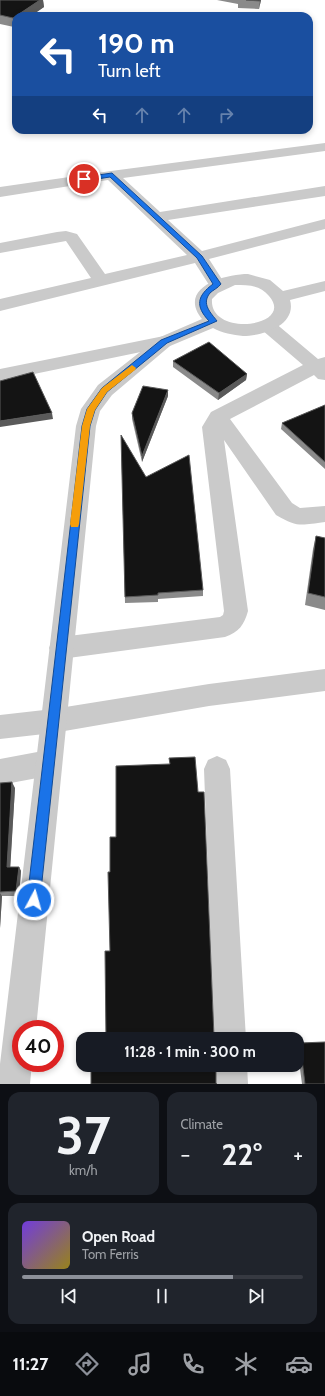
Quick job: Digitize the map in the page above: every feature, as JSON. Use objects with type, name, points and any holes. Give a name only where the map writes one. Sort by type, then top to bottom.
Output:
[{"type":"street","points":[[0,192],[112,174],[325,147]]},
{"type":"street","points":[[112,174],[199,257],[217,284]]},
{"type":"street","points":[[157,217],[325,191]]},
{"type":"street","points":[[0,305],[199,257],[325,224]]},
{"type":"street","points":[[0,248],[57,236],[71,237],[101,281]]},
{"type":"street","points":[[234,280],[253,280],[270,286],[281,297],[284,305],[283,313],[277,320],[268,326],[255,330],[240,330],[226,327],[214,321],[205,312],[203,302],[207,292],[217,284],[234,280]]},
{"type":"street","points":[[281,297],[325,286]]},
{"type":"street","points":[[0,375],[164,342],[214,321]]},
{"type":"street","points":[[61,648],[225,627],[233,621],[236,611],[212,427],[218,417],[322,368],[268,326]]},
{"type":"street","points":[[14,1084],[48,762],[86,426],[91,409],[105,390],[164,342]]},
{"type":"street","points":[[218,417],[284,509],[297,517],[325,514]]},
{"type":"street","points":[[0,727],[53,721],[208,695],[325,680]]},
{"type":"street","points":[[0,772],[48,762]]},
{"type":"street","points":[[217,769],[230,1032]]},
{"type":"street","points":[[231,1072],[232,1084]]},
{"type":"building","points":[[0,0],[40,0],[22,12],[12,12],[12,18],[0,15]]},
{"type":"building","points":[[209,342],[247,374],[219,393],[173,361]]},
{"type":"building","points":[[33,372],[52,413],[0,421],[0,381]]},
{"type":"building","points":[[143,386],[168,390],[142,456],[132,413]]},
{"type":"building","points":[[325,405],[325,462],[282,423]]},
{"type":"building","points":[[121,435],[146,477],[189,455],[203,590],[125,597]]},
{"type":"building","points":[[316,536],[325,538],[325,597],[308,593]]},
{"type":"building","points":[[195,757],[198,792],[204,792],[214,1032],[106,1032],[105,951],[110,951],[108,872],[110,872],[110,837],[116,837],[116,766],[170,764],[169,758]]},
{"type":"building","points":[[12,782],[7,867],[19,867],[16,891],[0,892],[0,783]]},
{"type":"building","points":[[325,1042],[325,1084],[305,1084],[304,1043]]},
{"type":"building","points":[[91,1072],[216,1072],[217,1084],[91,1084]]},
{"type":"slow traffic","points":[[75,524],[86,426],[91,409],[105,390],[132,368]]},
{"type":"route","points":[[34,900],[62,632],[86,426],[91,409],[105,390],[164,342],[214,321],[205,312],[203,302],[207,292],[217,284],[199,257],[112,174],[84,179]]}]
